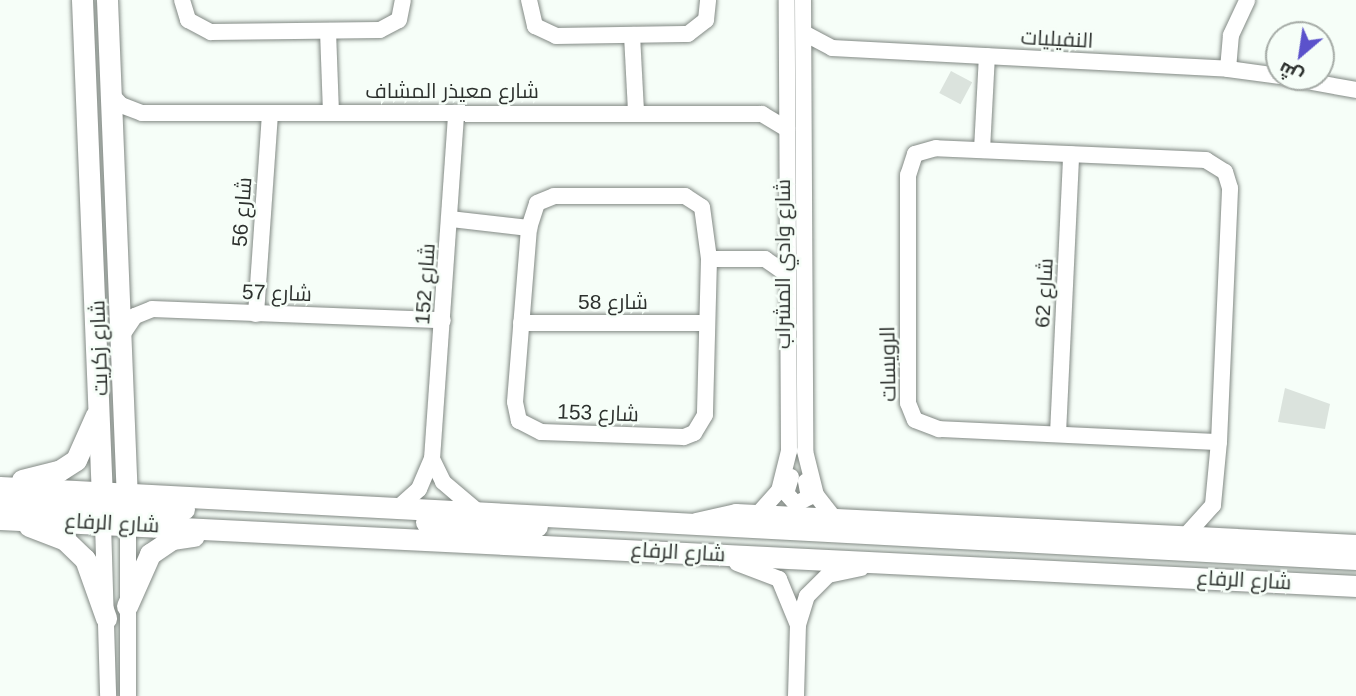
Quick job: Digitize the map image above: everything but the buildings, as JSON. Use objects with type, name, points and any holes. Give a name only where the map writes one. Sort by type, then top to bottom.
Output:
[{"type":"main road","name":"شارع زكريت","points":[[82,0],[101,400],[103,500]]},
{"type":"main road","name":"شارع زكريت","points":[[107,0],[128,500]]},
{"type":"main road","points":[[0,485],[58,471],[76,460],[101,400]]},
{"type":"main road","name":"شارع الرفاع","points":[[0,485],[103,500]]},
{"type":"main road","points":[[103,500],[117,506],[128,500],[506,527],[592,518]]},
{"type":"main road","name":"شارع الرفاع","points":[[1,513],[103,500],[128,500],[476,510],[687,526],[1353,545]]},
{"type":"main road","name":"شارع الرفاع","points":[[128,500],[256,531],[1356,586]]},
{"type":"main road","points":[[1,513],[45,530],[76,549],[93,573],[106,618]]},
{"type":"main road","points":[[127,606],[144,561],[164,543],[181,537],[256,531]]},
{"type":"street","points":[[182,0],[188,20],[205,31],[328,31],[391,27],[399,20],[403,0]]},
{"type":"street","points":[[529,0],[531,21],[544,33],[632,35],[694,32],[706,20],[708,0]]},
{"type":"street","name":"شارع وادي المشراب","points":[[787,0],[788,275],[797,451],[816,495],[835,519]]},
{"type":"street","name":"شارع وادي المشراب","points":[[758,513],[779,491],[797,451],[804,131],[803,0]]},
{"type":"street","points":[[1227,69],[1231,35],[1247,0]]},
{"type":"street","points":[[328,31],[331,112]]},
{"type":"street","name":"النفيليات","points":[[804,33],[832,48],[1227,69],[1265,75]]},
{"type":"street","points":[[632,35],[636,112]]},
{"type":"street","points":[[804,131],[813,112],[814,62],[832,48]]},
{"type":"street","points":[[982,150],[987,56]]},
{"type":"street","name":"النفيليات","points":[[1335,83],[1354,85]]},
{"type":"street","points":[[787,91],[762,114],[787,129]]},
{"type":"street","points":[[111,94],[128,108],[142,113]]},
{"type":"street","points":[[112,132],[125,120],[142,113]]},
{"type":"street","name":"شارع معيذر المشاف","points":[[142,113],[762,114]]},
{"type":"street","name":"شارع 152","points":[[398,507],[423,483],[432,458],[451,219],[456,113]]},
{"type":"street","name":"شارع 56","points":[[256,314],[270,114]]},
{"type":"street","name":"الرويسات","points":[[1213,505],[1219,442],[1228,177],[1222,167],[1206,160],[930,148],[920,151],[909,163],[909,409],[920,424],[932,428],[1219,442]]},
{"type":"street","name":"شارع 62","points":[[1058,434],[1071,154]]},
{"type":"street","name":"شارع 153","points":[[549,196],[685,196],[695,200],[704,212],[709,259],[705,323],[705,415],[698,430],[684,437],[528,429],[515,409],[528,228],[534,206],[549,196]]},
{"type":"street","points":[[451,219],[528,228]]},
{"type":"street","points":[[765,260],[788,238]]},
{"type":"street","points":[[709,259],[765,260],[788,275]]},
{"type":"street","name":"شارع 57","points":[[122,335],[135,316],[152,309],[443,320]]},
{"type":"street","name":"شارع 58","points":[[521,323],[705,323]]},
{"type":"street","points":[[432,458],[443,482],[476,510]]},
{"type":"street","name":"شارع زكريت","points":[[103,500],[108,696]]},
{"type":"street","name":"شارع زكريت","points":[[128,500],[128,696]]},
{"type":"street","points":[[1187,534],[1213,505],[1236,536]]},
{"type":"street","name":"شارع الرفاع","points":[[687,526],[713,514],[758,513],[835,519],[1236,536],[1353,545]]},
{"type":"street","points":[[678,552],[766,570],[786,589],[798,625]]},
{"type":"street","points":[[796,696],[798,625],[807,596],[820,580],[836,572],[891,562]]}]
